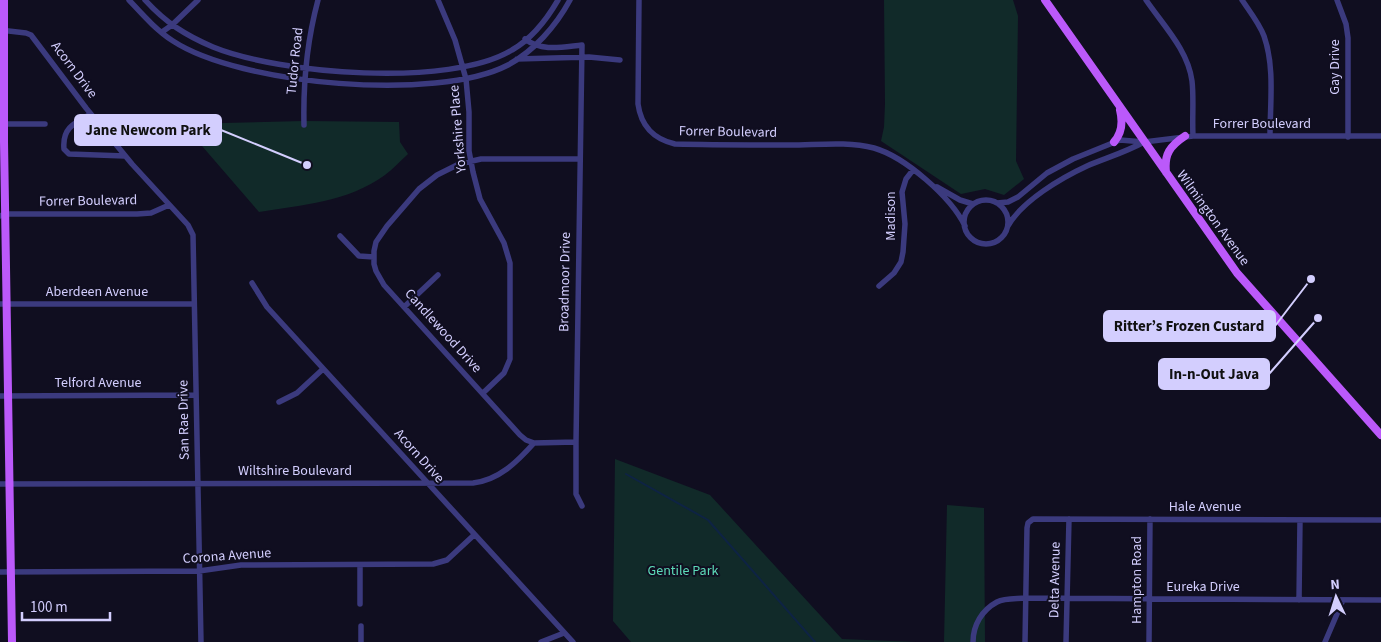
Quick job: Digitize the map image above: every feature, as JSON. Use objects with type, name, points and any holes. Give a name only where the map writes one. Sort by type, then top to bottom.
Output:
[{"type":"main road","points":[[4,0],[1,32],[4,396],[10,484],[12,642]]},
{"type":"main road","name":"Wilmington Avenue","points":[[1044,0],[1216,246],[1243,281],[1381,435]]},
{"type":"main road","points":[[1114,142],[1119,136],[1121,126],[1120,108]]},
{"type":"main road","points":[[1167,174],[1166,158],[1168,150],[1174,144],[1189,136]]},
{"type":"street","points":[[129,0],[151,25],[182,46],[224,64],[304,80],[394,85],[466,79],[506,66],[534,46],[554,25],[570,0]]},
{"type":"street","points":[[145,0],[160,16],[172,25],[188,35],[228,52],[306,68],[394,73],[463,67],[511,51],[545,18],[558,0]]},
{"type":"street","points":[[162,32],[198,0]]},
{"type":"street","name":"Tudor Road","points":[[304,125],[304,80],[308,45],[318,0]]},
{"type":"street","name":"Yorkshire Place","points":[[438,0],[455,40],[466,79],[470,160],[480,199],[504,243],[511,271],[510,359],[504,373],[483,393]]},
{"type":"street","name":"Forrer Boulevard","points":[[639,0],[638,104],[644,124],[658,138],[675,144],[857,145],[886,152],[906,164],[932,185],[959,213],[970,237],[976,242],[987,244],[1001,238],[1014,216],[1037,196],[1085,167],[1129,150],[1144,142]]},
{"type":"street","points":[[1146,0],[1178,45],[1188,64],[1192,82],[1189,136]]},
{"type":"street","points":[[1242,0],[1260,28],[1267,47],[1270,67],[1270,136]]},
{"type":"street","name":"Gay Drive","points":[[1337,0],[1346,24],[1348,38],[1348,136]]},
{"type":"street","name":"Acorn Drive","points":[[1,32],[26,33],[36,40],[91,114],[169,206]]},
{"type":"street","points":[[525,39],[534,46],[544,48],[582,46],[581,58]]},
{"type":"street","points":[[517,59],[581,58],[620,60]]},
{"type":"street","name":"Broadmoor Drive","points":[[581,58],[576,494],[582,506]]},
{"type":"street","points":[[91,114],[74,123],[66,131],[63,140],[64,149],[69,154],[125,156]]},
{"type":"street","points":[[2,124],[45,124]]},
{"type":"street","name":"Forrer Boulevard","points":[[932,185],[960,200],[974,204],[988,200],[997,203],[1008,202],[1047,173],[1073,159],[1120,140],[1144,142],[1189,136],[1381,136]]},
{"type":"street","points":[[340,236],[359,256],[374,258],[376,242],[380,235],[420,189],[442,172],[470,160],[481,158],[579,159]]},
{"type":"street","name":"Madison","points":[[879,286],[894,273],[901,262],[905,232],[902,192],[906,179],[913,170]]},
{"type":"street","points":[[997,203],[1003,207],[1007,214],[1008,226]]},
{"type":"street","points":[[964,226],[967,211],[974,204]]},
{"type":"street","name":"Forrer Boulevard","points":[[2,214],[137,214],[151,213],[169,206]]},
{"type":"street","name":"San Rae Drive","points":[[169,206],[188,226],[193,235],[201,642]]},
{"type":"street","name":"Candlewood Drive","points":[[374,258],[379,278],[404,307],[520,435],[534,443]]},
{"type":"street","points":[[404,307],[438,276]]},
{"type":"street","name":"Acorn Drive","points":[[252,284],[267,307],[573,642]]},
{"type":"street","name":"Aberdeen Avenue","points":[[3,304],[194,304]]},
{"type":"street","points":[[279,402],[297,393],[323,369]]},
{"type":"street","name":"Telford Avenue","points":[[4,396],[196,394]]},
{"type":"street","points":[[534,443],[576,442]]},
{"type":"street","name":"Wiltshire Boulevard","points":[[0,484],[473,483],[491,480],[503,472],[534,443]]},
{"type":"street","name":"Hale Avenue","points":[[1026,598],[1027,528],[1033,519],[1381,520]]},
{"type":"street","name":"Delta Avenue","points":[[1066,642],[1069,519]]},
{"type":"street","name":"Hampton Road","points":[[1150,519],[1150,642]]},
{"type":"street","points":[[1299,600],[1300,520]]},
{"type":"street","name":"Corona Avenue","points":[[0,572],[200,572],[241,565],[433,564],[440,563],[451,557],[474,534]]},
{"type":"street","points":[[360,565],[360,604]]},
{"type":"street","points":[[1025,642],[1026,598]]},
{"type":"street","name":"Eureka Drive","points":[[973,642],[973,630],[984,611],[998,601],[1026,598],[1381,600]]},
{"type":"street","points":[[1325,642],[1343,600]]},
{"type":"street","points":[[360,626],[361,642]]},
{"type":"street","points":[[541,642],[564,633]]},
{"type":"green space","points":[[884,0],[1013,0],[1018,16],[1016,161],[1024,179],[1004,195],[985,189],[961,194],[881,141],[885,104]]},
{"type":"green space","points":[[304,121],[399,122],[400,142],[408,154],[385,175],[356,191],[324,201],[259,212],[183,124]]},
{"type":"green space","name":"Gentile Park","points":[[615,459],[710,495],[842,639],[916,642],[631,642],[613,621]]},
{"type":"green space","points":[[947,505],[984,508],[985,642],[944,642]]},
{"type":"waterway","points":[[626,474],[708,520],[815,642]]},
{"type":"place","name":"Jane Newcom Park","points":[[307,165]]},
{"type":"place","name":"Ritter’s Frozen Custard","points":[[1311,279]]},
{"type":"place","name":"In-n-Out Java","points":[[1318,318]]}]
